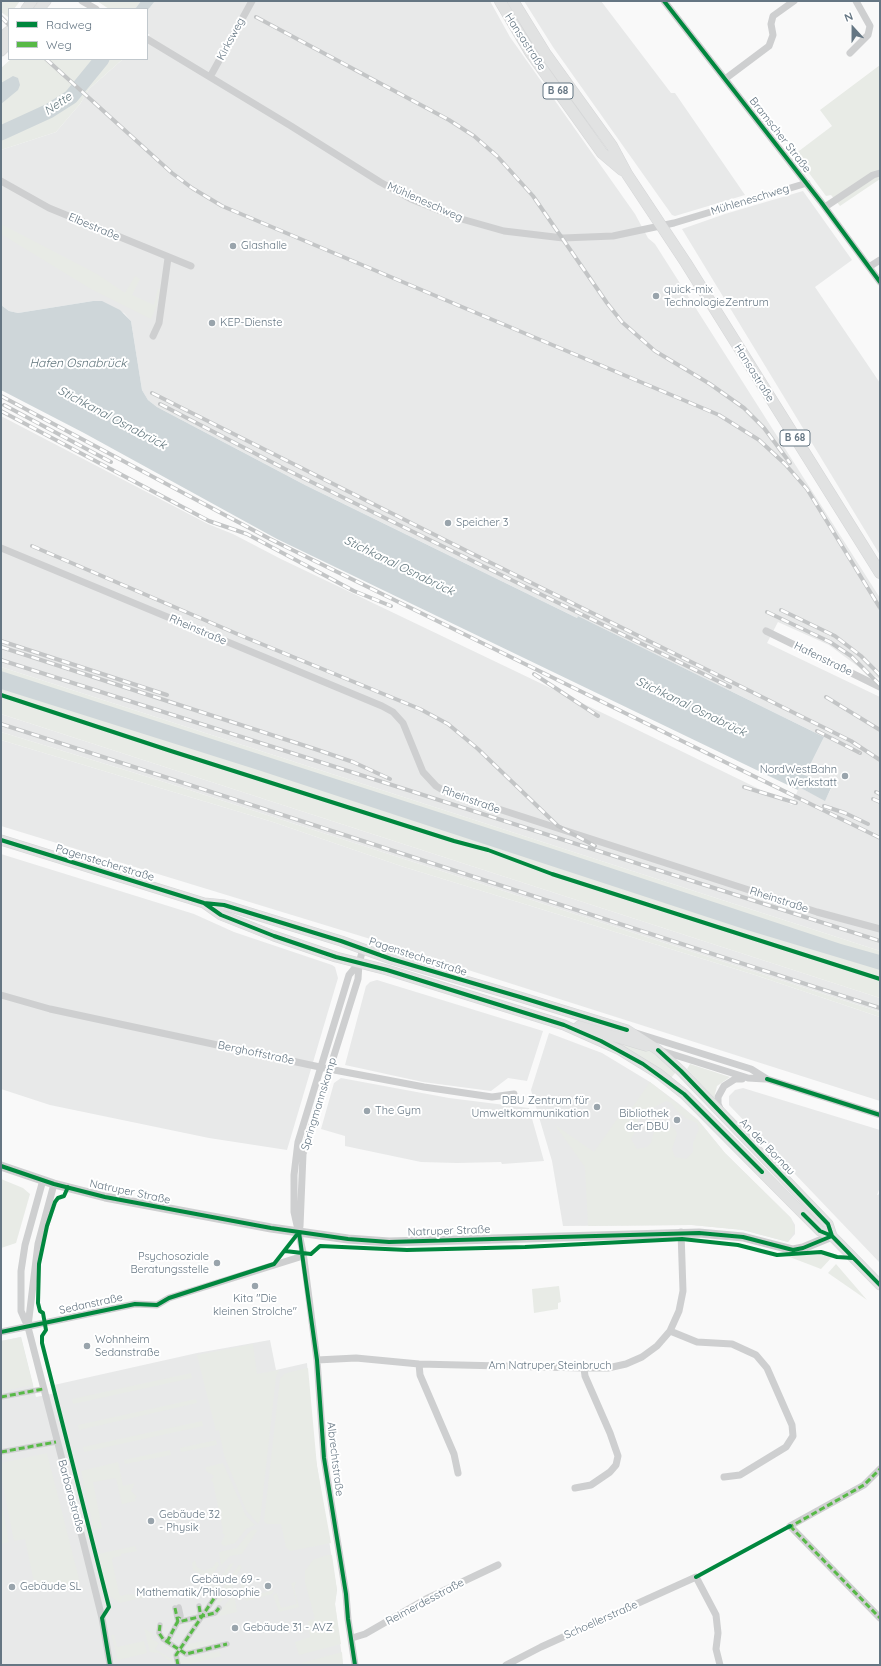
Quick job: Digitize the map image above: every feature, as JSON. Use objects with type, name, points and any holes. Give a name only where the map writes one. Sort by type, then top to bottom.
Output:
[{"type":"main road","name":"Hansastraße","points":[[500,1],[530,52],[602,153],[627,174]]},
{"type":"main road","name":"Hansastraße","points":[[513,1],[545,54],[612,146],[627,174],[662,226],[880,573]]},
{"type":"main road","name":"Pagenstecherstraße","points":[[1,840],[204,903],[224,905],[413,966],[520,996],[627,1030]]},
{"type":"main road","name":"Pagenstecherstraße","points":[[204,903],[221,915],[281,938],[564,1025]]},
{"type":"main road","name":"An der Bornau","points":[[564,1025],[620,1050],[671,1082],[701,1110],[820,1231],[832,1236]]},
{"type":"main road","points":[[564,1025],[583,1026],[658,1050]]},
{"type":"main road","name":"An der Bornau","points":[[627,1030],[658,1050],[681,1071],[828,1224],[832,1236]]},
{"type":"main road","points":[[832,1236],[880,1285]]},
{"type":"street","points":[[82,1],[94,8]]},
{"type":"street","name":"Kirksweg","points":[[210,77],[252,1]]},
{"type":"street","name":"Bramscher Straße","points":[[664,1],[807,183],[880,282]]},
{"type":"street","points":[[725,79],[769,46],[773,35],[771,24],[773,16],[794,1]]},
{"type":"street","points":[[850,53],[868,35],[870,26],[856,1]]},
{"type":"street","name":"Mühleneschweg","points":[[148,40],[380,182],[411,199],[458,218],[504,231],[562,238],[613,236],[662,226],[807,183]]},
{"type":"street","points":[[825,207],[873,175],[880,173]]},
{"type":"street","name":"Elbestraße","points":[[1,181],[49,208],[168,258],[191,266]]},
{"type":"street","points":[[153,336],[159,323],[168,258]]},
{"type":"street","points":[[869,267],[880,260]]},
{"type":"street","name":"Rheinstraße","points":[[1,548],[382,706],[393,712],[403,723],[423,772],[429,780],[446,792],[817,912],[880,929]]},
{"type":"street","name":"Hafenstraße","points":[[766,631],[880,687]]},
{"type":"street","name":"Springmannskamp","points":[[299,1232],[303,1154],[358,979],[359,963],[363,949]]},
{"type":"street","name":"Springmannskamp","points":[[299,1232],[294,1212],[298,1142],[349,976],[359,963]]},
{"type":"street","name":"Berghoffstraße","points":[[1,995],[50,1010],[329,1069],[424,1087],[492,1097],[514,1094]]},
{"type":"street","name":"Pagenstecherstraße","points":[[627,1030],[751,1070],[767,1079],[880,1115]]},
{"type":"street","name":"Pagenstecherstraße","points":[[658,1050],[748,1078],[767,1079]]},
{"type":"street","points":[[722,1113],[718,1104],[718,1096],[724,1086],[735,1079],[748,1078]]},
{"type":"street","name":"Natruper Straße","points":[[1,1166],[54,1184],[106,1197],[299,1232],[348,1239],[389,1242],[682,1232],[743,1237],[793,1250],[832,1236]]},
{"type":"street","name":"Barbarastraße","points":[[43,1180],[29,1230],[22,1271],[21,1311],[28,1327],[56,1442],[98,1602],[110,1665]]},
{"type":"street","name":"Barbarastraße","points":[[28,1327],[38,1244],[54,1184]]},
{"type":"street","name":"Albrechtstraße","points":[[299,1232],[317,1360],[324,1458],[355,1665]]},
{"type":"street","name":"Am Natruper Steinbruch","points":[[317,1360],[356,1358],[419,1364],[584,1368],[608,1368],[631,1361],[642,1357],[657,1346],[670,1331],[680,1310],[683,1291],[682,1232]]},
{"type":"street","name":"Sedanstraße","points":[[1,1332],[135,1304],[157,1305],[169,1298],[303,1256]]},
{"type":"street","points":[[670,1331],[697,1342],[732,1344],[756,1355],[767,1368],[792,1425],[793,1436],[786,1447],[740,1475],[724,1477]]},
{"type":"street","points":[[419,1364],[420,1374],[454,1454],[458,1474]]},
{"type":"street","points":[[575,1488],[591,1485],[610,1472],[616,1465],[618,1456],[610,1433],[585,1376],[584,1368]]},
{"type":"street","points":[[1,1397],[43,1389]]},
{"type":"street","points":[[1,1452],[56,1442]]},
{"type":"street","points":[[880,1469],[864,1485],[790,1526],[880,1618]]},
{"type":"street","name":"Reimerdesstraße","points":[[352,1638],[365,1634],[426,1599],[498,1565]]},
{"type":"street","name":"Schoellerstraße","points":[[506,1665],[541,1647],[696,1577],[716,1615],[718,1632],[716,1649],[720,1665]]},
{"type":"street","points":[[178,1665],[176,1655],[215,1597]]},
{"type":"street","points":[[199,1606],[201,1616]]},
{"type":"street","points":[[167,1642],[181,1616],[177,1608]]},
{"type":"street","points":[[178,1622],[215,1613],[218,1608]]},
{"type":"street","points":[[160,1625],[159,1634],[167,1642],[186,1654],[228,1644]]},
{"type":"shaded area","points":[[1,1],[20,1],[15,8],[8,8],[8,17],[1,12]]},
{"type":"shaded area","points":[[97,1],[141,1],[136,8],[108,8]]},
{"type":"shaded area","points":[[155,1],[490,1],[510,37],[635,214],[648,238],[655,244],[880,598],[880,679],[860,668],[829,645],[778,622],[767,643],[880,697],[880,951],[1,667],[1,416],[208,524],[233,534],[281,559],[792,805],[799,787],[825,800],[831,789],[805,775],[824,737],[578,616],[577,618],[305,485],[157,407],[148,400],[142,390],[131,321],[124,313],[93,301],[18,313],[9,311],[1,305],[1,150],[56,132],[80,104],[89,89],[122,60],[148,60],[148,36],[150,35],[148,34],[148,10]]},
{"type":"shaded area","points":[[524,1],[601,1],[671,93],[675,93],[745,195],[675,216],[672,215],[553,47]]},
{"type":"shaded area","points":[[10,60],[122,60],[89,89],[80,104],[56,132],[1,150],[1,68]]},
{"type":"shaded area","points":[[880,65],[880,179],[840,206],[831,195],[826,196],[795,154],[832,126],[820,110]]},
{"type":"shaded area","points":[[803,191],[852,260],[815,287],[880,383],[880,555],[682,229],[725,214]]},
{"type":"shaded area","points":[[1,224],[97,274],[125,293],[135,276],[140,279],[132,295],[154,305],[158,289],[160,289],[157,305],[151,319],[91,289],[1,234]]},
{"type":"shaded area","points":[[1,667],[880,951],[880,998],[1,714]]},
{"type":"shaded area","points":[[1,714],[880,998],[880,1012],[174,785],[1,732]]},
{"type":"shaded area","points":[[1,732],[174,785],[880,1012],[880,1017],[755,975],[401,866],[273,822],[1,740]]},
{"type":"shaded area","points":[[1,740],[273,822],[401,866],[755,975],[880,1017],[880,1101],[377,941],[1,826]]},
{"type":"shaded area","points":[[1,854],[194,914],[234,932],[335,967],[338,978],[287,1150],[209,1138],[50,1105],[1,1089]]},
{"type":"shaded area","points":[[377,980],[543,1031],[527,1081],[508,1078],[491,1091],[423,1082],[345,1065],[366,986],[370,982]]},
{"type":"shaded area","points":[[549,1033],[602,1053],[650,1082],[678,1103],[698,1120],[725,1153],[791,1218],[795,1225],[795,1234],[788,1242],[743,1230],[692,1225],[563,1226],[552,1161],[531,1090]]},
{"type":"shaded area","points":[[607,1037],[649,1050],[656,1054],[676,1072],[671,1078],[606,1038]]},
{"type":"shaded area","points":[[690,1064],[730,1077],[717,1086],[714,1098],[687,1069]]},
{"type":"shaded area","points":[[341,1078],[449,1098],[529,1108],[544,1161],[502,1164],[501,1162],[421,1162],[345,1146],[345,1136],[321,1129],[334,1083]]},
{"type":"shaded area","points":[[650,1082],[698,1120],[725,1153],[791,1218],[795,1230],[788,1242],[743,1230],[692,1225],[588,1226],[585,1167],[555,1125],[594,1152],[624,1109],[638,1118],[638,1127],[631,1139],[637,1149],[647,1147],[651,1143],[655,1128],[665,1123],[675,1129],[677,1134],[672,1149],[675,1157],[686,1159],[693,1152],[693,1143],[699,1129],[697,1123],[687,1119],[677,1111],[671,1103],[666,1101],[641,1114],[632,1108]]},
{"type":"shaded area","points":[[743,1088],[880,1130],[880,1187],[877,1195],[880,1194],[880,1263],[729,1105],[729,1096],[735,1090]]},
{"type":"shaded area","points":[[1,1179],[23,1188],[30,1194],[16,1243],[1,1248]]},
{"type":"shaded area","points":[[821,1253],[833,1256],[821,1269],[787,1256]]},
{"type":"shaded area","points":[[836,1264],[867,1300],[828,1273]]},
{"type":"shaded area","points":[[559,1286],[561,1302],[558,1303],[558,1309],[534,1313],[532,1289]]},
{"type":"shaded area","points":[[21,1337],[36,1397],[56,1393],[54,1385],[197,1353],[270,1340],[276,1370],[307,1363],[314,1447],[337,1590],[335,1604],[343,1665],[1,1665],[1,1341]]},
{"type":"shaded area","points":[[21,1337],[33,1385],[1,1391],[1,1341]]},
{"type":"shaded area","points":[[253,1344],[257,1374],[279,1370],[276,1377],[260,1520],[258,1524],[246,1510],[224,1455],[219,1430],[216,1431],[197,1355]]},
{"type":"shaded area","points":[[308,1368],[317,1466],[331,1543],[290,1551],[286,1547],[281,1524],[267,1524],[264,1521],[280,1379],[284,1374]]},
{"type":"shaded area","points":[[191,1373],[192,1378],[73,1404],[72,1399]]},
{"type":"shaded area","points":[[196,1399],[197,1403],[79,1430],[78,1425]]},
{"type":"shaded area","points":[[202,1421],[203,1426],[84,1452],[83,1447]]},
{"type":"shaded area","points":[[216,1440],[217,1445],[181,1452],[180,1448]]},
{"type":"shaded area","points":[[170,1450],[171,1455],[125,1464],[124,1460]]},
{"type":"shaded area","points":[[47,1453],[80,1583],[36,1592],[25,1539],[14,1541],[1,1476],[1,1463]]},
{"type":"shaded area","points":[[118,1462],[123,1486],[135,1483],[131,1491],[137,1497],[135,1498],[136,1501],[122,1504],[116,1478],[93,1482],[102,1528],[94,1530],[81,1471]]},
{"type":"shaded area","points":[[223,1463],[246,1516],[255,1525],[246,1529],[235,1543],[224,1546],[221,1543],[225,1535],[222,1533],[223,1531],[213,1482],[211,1480],[214,1476],[206,1471],[206,1467]]},
{"type":"shaded area","points":[[1,1500],[9,1542],[1,1544]]},
{"type":"shaded area","points":[[256,1529],[257,1531],[242,1554],[230,1556],[221,1565],[219,1552],[237,1548],[250,1531]]},
{"type":"shaded area","points":[[135,1546],[137,1551],[121,1554],[121,1556],[114,1557],[112,1560],[119,1594],[121,1596],[144,1592],[146,1594],[145,1597],[119,1603],[109,1595],[98,1554]]},
{"type":"shaded area","points":[[327,1555],[332,1555],[337,1590],[335,1604],[341,1644],[299,1655],[295,1642],[310,1637],[308,1621],[315,1619],[305,1582],[305,1571],[313,1560]]},
{"type":"shaded area","points":[[195,1560],[197,1567],[204,1571],[213,1567],[216,1562],[218,1562],[219,1565],[213,1574],[205,1576],[193,1570],[192,1563]]},
{"type":"shaded area","points":[[234,1563],[213,1596],[211,1595],[210,1592],[230,1564]]},
{"type":"shaded area","points":[[239,1565],[242,1567],[232,1582],[233,1587],[218,1604],[217,1597]]},
{"type":"shaded area","points":[[223,1567],[208,1590],[202,1592],[202,1590],[206,1588]]},
{"type":"shaded area","points":[[296,1582],[294,1588],[299,1607],[279,1612],[273,1595],[277,1593],[281,1608],[297,1604],[291,1583]]},
{"type":"shaded area","points":[[244,1583],[246,1589],[255,1595],[274,1590],[272,1594],[246,1601],[241,1587],[241,1584]]},
{"type":"shaded area","points":[[234,1593],[237,1612],[220,1616],[220,1612]]},
{"type":"shaded area","points":[[144,1628],[153,1634],[150,1638],[159,1643],[155,1649],[176,1662],[176,1665],[172,1665],[170,1661],[159,1653],[150,1652]]},
{"type":"shaded area","points":[[111,1635],[114,1635],[117,1647],[144,1641],[147,1653],[118,1660]]},
{"type":"shaded area","points":[[213,1639],[216,1642],[213,1646],[190,1652],[186,1649],[189,1644]]},
{"type":"shaded area","points":[[219,1651],[221,1656],[187,1665],[180,1665],[179,1661]]},
{"type":"shaded area","points":[[342,1652],[343,1665],[303,1665],[302,1663]]},
{"type":"water","points":[[141,1],[155,1],[148,10],[148,8],[136,8]]},
{"type":"water","points":[[13,76],[18,78],[20,85],[18,90],[1,104],[1,83]]},
{"type":"water","name":"Hafen Osnabrück","points":[[93,301],[102,301],[120,310],[131,321],[142,390],[148,400],[157,407],[305,485],[577,618],[578,616],[824,737],[805,775],[831,788],[825,801],[799,787],[798,790],[277,539],[84,433],[1,390],[1,305],[9,311],[18,313]]},
{"type":"water","points":[[1,671],[553,849],[841,944],[880,955],[880,970],[747,930],[258,770],[1,689]]},
{"type":"waterway","name":"Nette","points":[[1,133],[49,111],[71,97],[101,60]]},
{"type":"railway","points":[[1,17],[8,24]]},
{"type":"railway","points":[[256,17],[449,120],[474,136],[497,156],[533,196],[607,303],[622,322],[655,351],[710,384],[744,408],[764,428],[790,463]]},
{"type":"railway","points":[[47,60],[172,173],[192,188],[222,206],[719,415],[759,440],[785,464],[807,489],[880,608]]},
{"type":"railway","points":[[152,393],[851,741],[880,760]]},
{"type":"railway","points":[[1,396],[270,539],[880,838]]},
{"type":"railway","points":[[160,404],[285,469],[730,687]]},
{"type":"railway","points":[[4,405],[111,462]]},
{"type":"railway","points":[[1,411],[209,521],[247,534],[354,591],[391,606]]},
{"type":"railway","points":[[32,546],[242,636],[420,709],[448,724],[478,749],[558,826],[595,846]]},
{"type":"railway","points":[[781,610],[835,636],[861,656],[880,675]]},
{"type":"railway","points":[[767,612],[830,642],[851,656],[880,685]]},
{"type":"railway","points":[[1,641],[167,695]]},
{"type":"railway","points":[[1,647],[315,749],[353,762],[390,779]]},
{"type":"railway","points":[[1,660],[880,941]]},
{"type":"railway","points":[[534,674],[598,716]]},
{"type":"railway","points":[[826,697],[880,730]]},
{"type":"railway","points":[[1,724],[880,1008]]},
{"type":"railway","points":[[817,731],[860,753]]},
{"type":"railway","points":[[744,787],[796,803]]},
{"type":"railway","points":[[876,792],[880,794]]},
{"type":"railway","points":[[873,799],[880,802]]},
{"type":"railway","points":[[824,806],[845,813],[868,824]]},
{"type":"marked path","points":[[1,1397],[43,1389]]},
{"type":"marked path","points":[[1,1452],[56,1442]]},
{"type":"marked path","points":[[788,1528],[864,1485],[880,1469]]},
{"type":"marked path","points":[[790,1526],[880,1618]]},
{"type":"marked path","points":[[178,1665],[176,1655],[215,1597]]},
{"type":"marked path","points":[[199,1606],[201,1617]]},
{"type":"marked path","points":[[175,1608],[178,1622],[215,1613],[219,1608]]},
{"type":"marked path","points":[[167,1642],[180,1617]]},
{"type":"marked path","points":[[160,1625],[159,1633],[163,1639],[186,1654],[227,1644]]},
{"type":"cycle path","points":[[664,1],[821,202],[880,282]]},
{"type":"cycle path","points":[[1,695],[171,751],[454,841],[488,850],[552,874],[880,979]]},
{"type":"cycle path","points":[[1,840],[204,903],[224,905],[341,941],[391,959],[627,1030]]},
{"type":"cycle path","points":[[204,903],[221,915],[274,936],[336,957],[387,970],[564,1025],[601,1041],[643,1064],[684,1094],[762,1172]]},
{"type":"cycle path","points":[[658,1050],[681,1071],[828,1224],[832,1236]]},
{"type":"cycle path","points":[[767,1079],[880,1115]]},
{"type":"cycle path","points":[[1,1166],[54,1184],[105,1197],[271,1228],[348,1239],[389,1242],[699,1233],[743,1237],[793,1250],[803,1248],[832,1236]]},
{"type":"cycle path","points":[[68,1187],[64,1196],[58,1198],[55,1202],[47,1226],[39,1264],[38,1303],[40,1311],[43,1313],[46,1330],[42,1336],[42,1343],[109,1607],[102,1618],[110,1665]]},
{"type":"cycle path","points":[[803,1214],[820,1231],[832,1236],[880,1285]]},
{"type":"cycle path","points":[[299,1232],[317,1360],[324,1458],[346,1594],[355,1665]]},
{"type":"cycle path","points":[[1,1332],[135,1304],[157,1305],[169,1298],[274,1264],[299,1232]]},
{"type":"cycle path","points":[[285,1251],[311,1254],[320,1246],[407,1250],[525,1247],[682,1239],[738,1245],[777,1255],[821,1252],[837,1257],[853,1258]]},
{"type":"cycle path","points":[[696,1577],[790,1526]]},
{"type":"place","name":"Glashalle","points":[[233,246]]},
{"type":"place","name":"quick-mix TechnologieZentrum","points":[[656,296]]},
{"type":"place","name":"KEP-Dienste","points":[[212,323]]},
{"type":"place","name":"Speicher 3","points":[[448,523]]},
{"type":"place","name":"NordWestBahn Werkstatt","points":[[845,776]]},
{"type":"place","name":"DBU Zentrum für Umweltkommunikation","points":[[597,1107]]},
{"type":"place","name":"The Gym","points":[[367,1111]]},
{"type":"place","name":"Bibliothek der DBU","points":[[677,1120]]},
{"type":"place","name":"Psychosoziale Beratungsstelle","points":[[217,1263]]},
{"type":"place","name":"Kita \"Die kleinen Strolche\"","points":[[255,1286]]},
{"type":"place","name":"Wohnheim Sedanstraße","points":[[87,1346]]},
{"type":"place","name":"Gebäude 32 - Physik","points":[[151,1521]]},
{"type":"place","name":"Gebäude 69 - Mathematik/Philosophie","points":[[268,1586]]},
{"type":"place","name":"Gebäude SL","points":[[12,1587]]},
{"type":"place","name":"Gebäude 31 - AVZ","points":[[235,1628]]},
{"type":"water label","name":"Stichkanal Osnabrück","points":[[112,418]]},
{"type":"water label","name":"Stichkanal Osnabrück","points":[[399,566]]},
{"type":"water label","name":"Stichkanal Osnabrück","points":[[691,707]]}]
